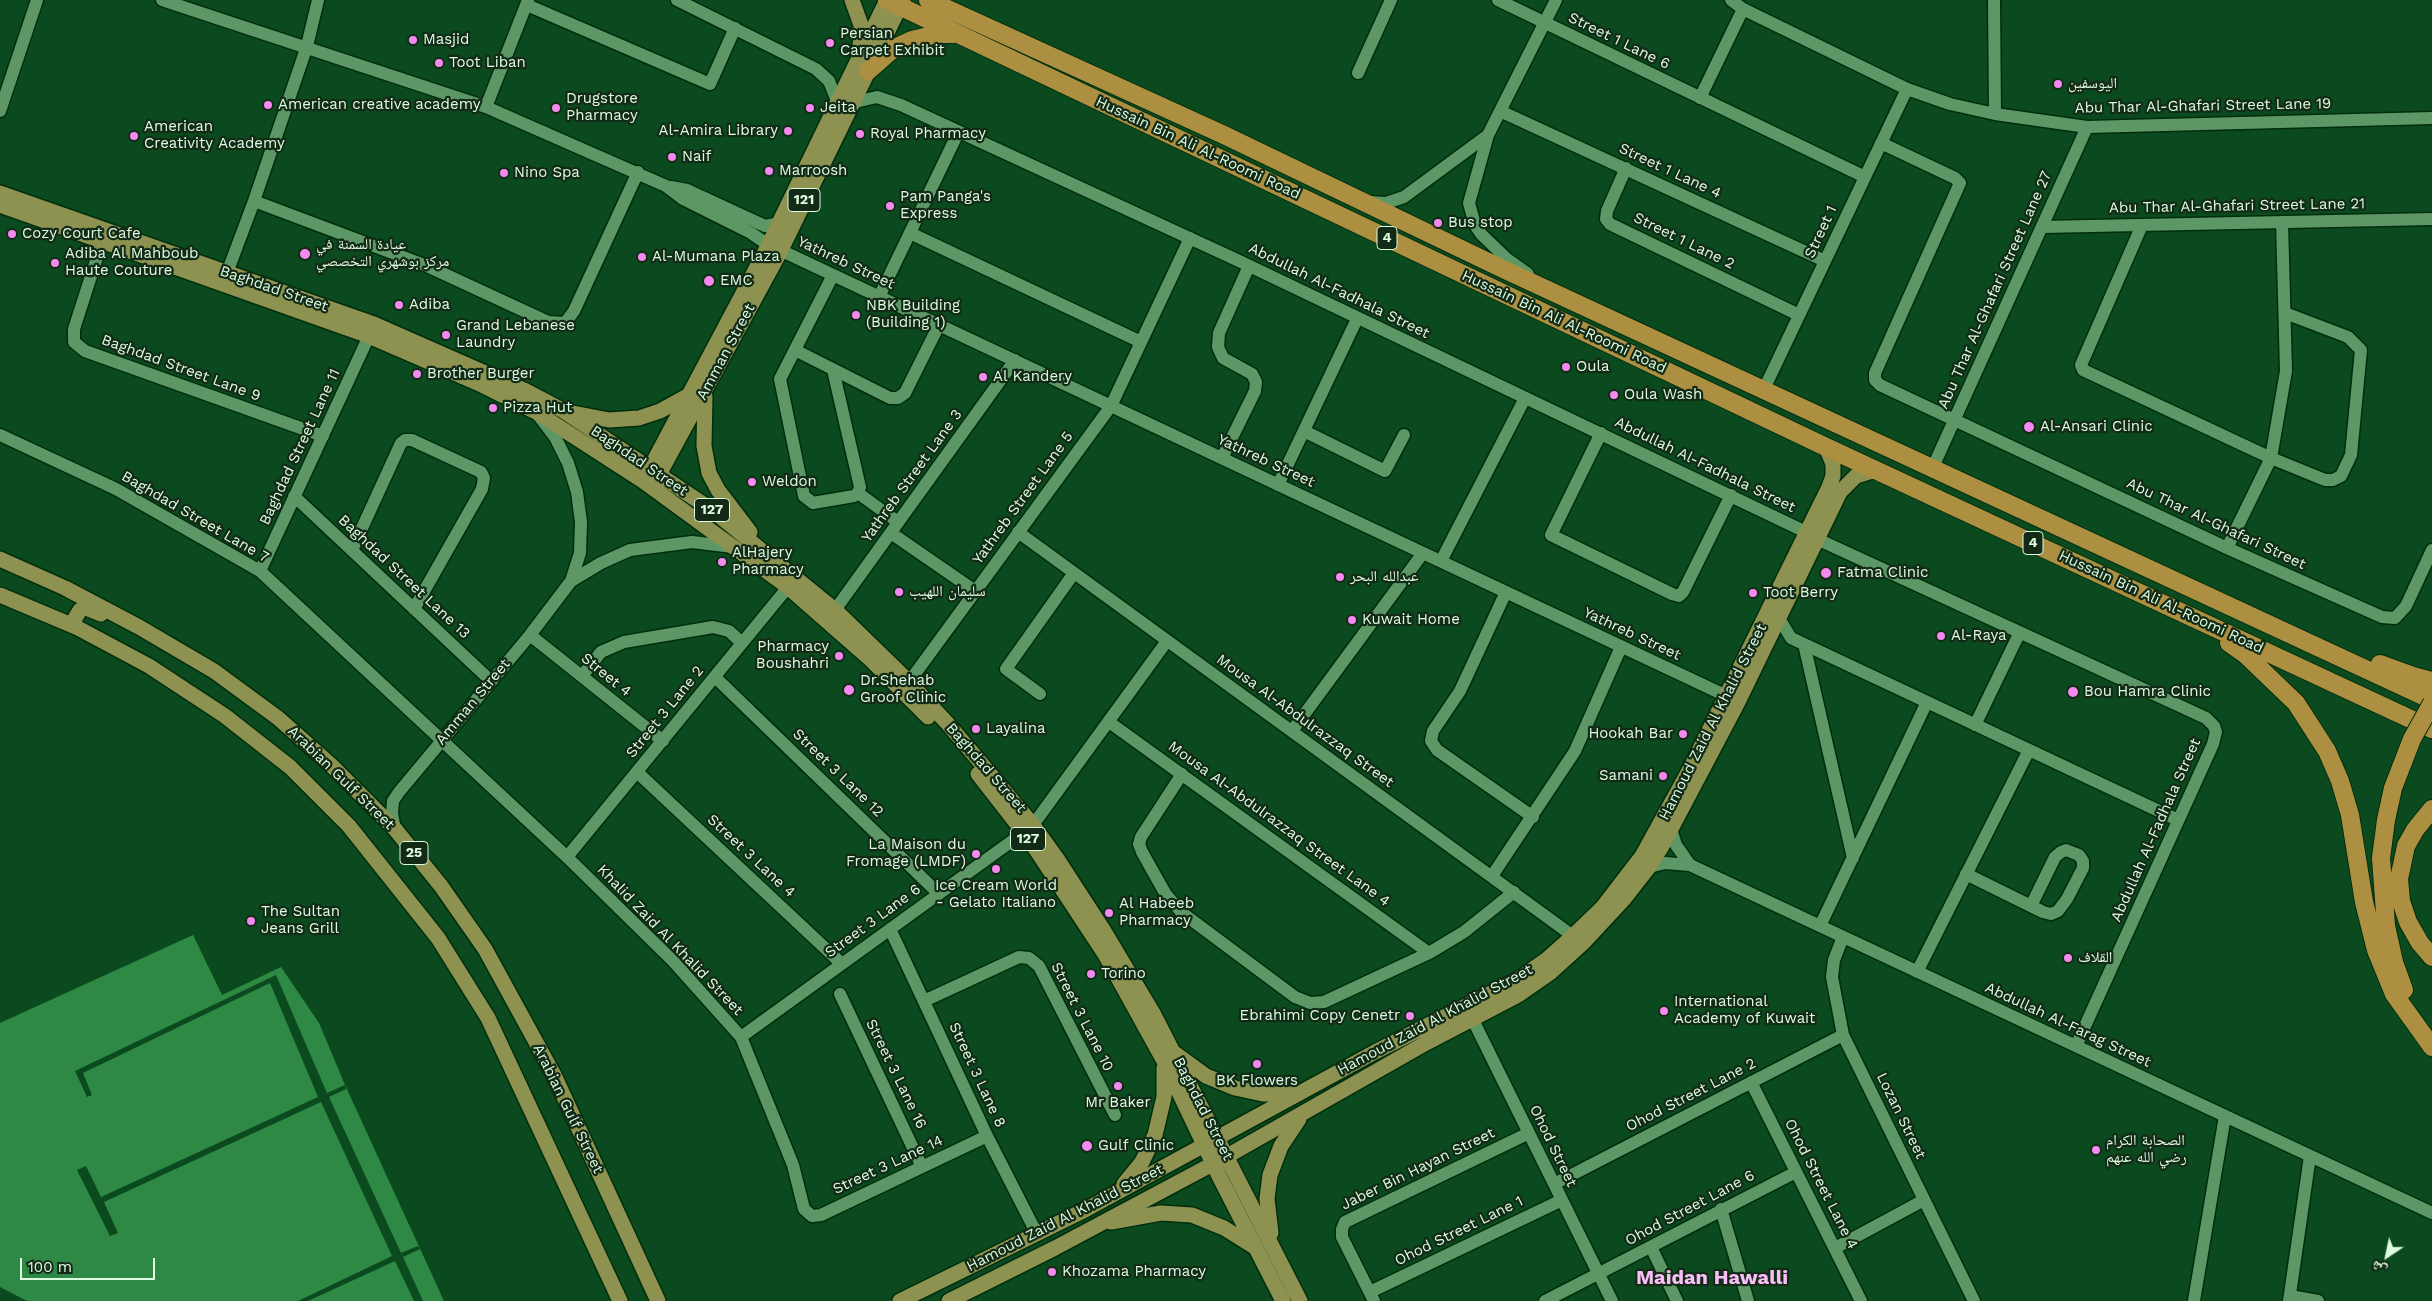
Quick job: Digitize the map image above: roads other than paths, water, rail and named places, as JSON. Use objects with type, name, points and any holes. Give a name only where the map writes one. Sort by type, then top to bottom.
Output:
[{"type":"highway","name":"Hussain Bin Ali Al-Roomi Road","points":[[928,0],[1224,135],[1506,270],[1933,467],[2432,701]]},
{"type":"highway","points":[[955,0],[981,24]]},
{"type":"highway","name":"Hussain Bin Ali Al-Roomi Road","points":[[893,1],[1874,470],[2432,729]]},
{"type":"highway","points":[[863,65],[912,40],[937,34],[961,35]]},
{"type":"highway","points":[[1044,74],[1052,57]]},
{"type":"highway","points":[[1175,137],[1205,141],[1324,198],[1331,195],[1332,191],[1329,186]]},
{"type":"highway","points":[[1344,217],[1341,209],[1344,205],[1349,204],[1470,262],[1506,270]]},
{"type":"highway","points":[[2194,589],[2402,672],[2432,681]]},
{"type":"highway","points":[[2192,616],[2246,655],[2274,680],[2296,703],[2327,751],[2340,781],[2350,815],[2364,902],[2376,950],[2394,994],[2432,1047]]},
{"type":"highway","points":[[2432,701],[2412,739],[2393,788],[2386,820],[2382,858],[2385,917],[2394,962],[2406,994],[2432,1047]]},
{"type":"highway","points":[[2432,809],[2415,830],[2406,846],[2399,879],[2401,901],[2408,922],[2420,943],[2432,957]]},
{"type":"main road","points":[[852,0],[858,12],[862,31],[863,65]]},
{"type":"main road","name":"Amman Street","points":[[774,249],[780,223],[863,65],[893,1]]},
{"type":"main road","name":"Amman Street","points":[[651,478],[699,393],[774,249],[844,102]]},
{"type":"main road","name":"Baghdad Street","points":[[0,193],[374,324],[524,390],[562,410],[788,587],[869,658],[925,714],[1028,829]]},
{"type":"main road","name":"Baghdad Street","points":[[0,205],[369,336],[480,384],[536,412],[651,478],[712,510],[835,610],[909,682],[1028,829],[1109,939],[1153,1013],[1204,1145],[1284,1301]]},
{"type":"main road","points":[[562,410],[590,418],[628,420],[660,411],[699,393],[704,446],[709,473],[718,490],[762,549]]},
{"type":"main road","name":"Hamoud Zaid Al Khalid Street","points":[[900,1301],[1116,1193],[1300,1093],[1519,978],[1546,960],[1573,936],[1602,908],[1642,856],[1691,767],[1766,645],[1813,536],[1833,476],[1833,464],[1826,447]]},
{"type":"main road","name":"Hamoud Zaid Al Khalid Street","points":[[949,1301],[1105,1222],[1228,1156],[1518,995],[1551,972],[1584,942],[1624,900],[1649,867],[1671,829],[1732,699],[1813,536],[1844,486],[1856,476],[1874,470]]},
{"type":"main road","name":"Arabian Gulf Street","points":[[0,559],[64,588],[171,645],[214,671],[278,718],[331,766],[395,829],[441,886],[485,949],[554,1075],[658,1298]]},
{"type":"main road","name":"Arabian Gulf Street","points":[[0,595],[76,627],[157,671],[225,716],[290,767],[349,826],[438,938],[488,1018],[620,1301]]},
{"type":"main road","points":[[76,627],[74,620],[76,614],[86,608],[171,645]]},
{"type":"main road","points":[[1116,1193],[1137,1170],[1155,1136],[1164,1098],[1169,1057],[1235,1088],[1264,1094],[1300,1093]]},
{"type":"main road","name":"Baghdad Street","points":[[1169,1057],[1228,1156],[1300,1301]]},
{"type":"main road","points":[[1275,1251],[1268,1211],[1270,1176],[1281,1146],[1302,1114]]},
{"type":"main road","points":[[1105,1222],[1123,1221],[1161,1213],[1187,1214],[1214,1222],[1257,1249]]},
{"type":"street","points":[[0,111],[37,0]]},
{"type":"street","points":[[162,0],[307,46],[486,107],[638,172],[666,186],[686,190],[765,226],[780,223]]},
{"type":"street","points":[[226,273],[254,201],[307,46],[318,0]]},
{"type":"street","points":[[677,0],[825,75],[844,102]]},
{"type":"street","points":[[1358,73],[1391,0]]},
{"type":"street","name":"Street 1 Lane 6","points":[[1498,0],[1865,177]]},
{"type":"street","points":[[1549,290],[1507,259],[1481,234],[1472,217],[1469,203],[1488,135],[1556,0]]},
{"type":"street","name":"Abu Thar Al-Ghafari Street Lane 19","points":[[1731,0],[1743,9],[1907,89],[1950,104],[1995,114],[2087,127],[2432,118]]},
{"type":"street","points":[[1994,0],[1995,114]]},
{"type":"street","points":[[486,107],[528,2],[710,84],[735,28]]},
{"type":"street","points":[[1700,98],[1743,9]]},
{"type":"street","name":"Street 1","points":[[1764,389],[1907,89]]},
{"type":"street","name":"Abdullah Al-Fadhala Street","points":[[844,102],[877,97],[901,105],[958,133],[1190,238],[2019,634],[2206,718],[2214,726],[2216,732],[2213,744],[2076,1046]]},
{"type":"street","name":"Street 1 Lane 4","points":[[1500,110],[1825,261]]},
{"type":"street","name":"Abu Thar Al-Ghafari Street Lane 27","points":[[1933,467],[2087,127]]},
{"type":"street","points":[[880,297],[958,133]]},
{"type":"street","points":[[1359,201],[1386,203],[1404,197],[1488,135]]},
{"type":"street","name":"Abu Thar Al-Ghafari Street","points":[[1881,143],[1960,183],[1875,373],[1875,380],[1880,386],[2227,548],[2382,617],[2395,618],[2406,606],[2432,550]]},
{"type":"street","name":"Street 1 Lane 2","points":[[1626,168],[1607,211],[1606,218],[1610,224],[1799,315]]},
{"type":"street","points":[[254,201],[427,266],[548,322],[565,323],[574,311],[638,172]]},
{"type":"street","name":"Yathreb Street","points":[[666,186],[683,199],[751,233],[774,249],[1015,360],[1732,699]]},
{"type":"street","name":"Abu Thar Al-Ghafari Street Lane 21","points":[[2042,227],[2432,219]]},
{"type":"street","points":[[2227,548],[2271,458],[2286,371],[2282,222]]},
{"type":"street","points":[[2142,225],[2081,365],[2083,370],[2271,458],[2325,480],[2334,480],[2341,476],[2347,468],[2351,455],[2361,350],[2348,337],[2285,313]]},
{"type":"street","points":[[910,233],[1141,342]]},
{"type":"street","name":"Yathreb Street Lane 5","points":[[909,682],[1111,406],[1190,238]]},
{"type":"street","name":"Baghdad Street Lane 9","points":[[102,242],[74,329],[74,342],[85,351],[323,436]]},
{"type":"street","points":[[1222,458],[1255,390],[1256,382],[1252,374],[1223,358],[1218,347],[1219,333],[1249,266]]},
{"type":"street","points":[[833,275],[780,379],[804,496],[813,503],[854,496],[860,486],[833,370]]},
{"type":"street","points":[[1278,485],[1357,319]]},
{"type":"street","points":[[795,350],[890,398],[898,398],[905,393],[939,325]]},
{"type":"street","name":"Baghdad Street Lane 11","points":[[260,571],[369,336]]},
{"type":"street","name":"Yathreb Street Lane 3","points":[[835,610],[1015,360]]},
{"type":"street","points":[[1441,562],[1526,398]]},
{"type":"street","name":"Amman Street","points":[[395,829],[392,814],[393,802],[440,741],[530,635],[571,581],[580,553],[581,522],[577,492],[565,457],[555,437],[536,412]]},
{"type":"street","points":[[1304,431],[1385,471],[1404,435]]},
{"type":"street","points":[[1601,433],[1551,535],[1672,594],[1679,596],[1683,592],[1731,495]]},
{"type":"street","name":"Baghdad Street Lane 7","points":[[0,435],[116,489],[260,571],[440,741]]},
{"type":"street","points":[[352,550],[401,443],[405,440],[412,440],[481,472],[484,478],[482,489],[414,609]]},
{"type":"street","points":[[858,492],[898,522]]},
{"type":"street","name":"Baghdad Street Lane 13","points":[[294,496],[491,681]]},
{"type":"street","name":"Mousa Al-Abdulrazzaq Street","points":[[1018,532],[1573,936]]},
{"type":"street","points":[[891,533],[975,591]]},
{"type":"street","name":"Amman Street","points":[[571,581],[601,563],[630,550],[692,542],[738,548]]},
{"type":"street","points":[[1292,731],[1423,553]]},
{"type":"street","points":[[1040,694],[1006,669],[1074,573]]},
{"type":"street","name":"Street 3 Lane 2","points":[[567,857],[788,587]]},
{"type":"street","points":[[1506,592],[1460,691],[1433,731],[1431,741],[1437,750],[1533,817]]},
{"type":"street","points":[[1779,618],[1791,638],[2178,820]]},
{"type":"street","points":[[582,676],[601,652],[624,642],[713,627],[729,630],[742,643]]},
{"type":"street","points":[[1975,725],[2019,634]]},
{"type":"street","name":"Street 4","points":[[530,635],[662,741]]},
{"type":"street","points":[[1766,645],[1791,638]]},
{"type":"street","name":"Street 3 Lane 6","points":[[741,1037],[1028,829],[1109,722],[1167,641]]},
{"type":"street","points":[[1804,644],[1853,858]]},
{"type":"street","points":[[1492,876],[1576,751],[1622,647]]},
{"type":"street","name":"Street 3 Lane 12","points":[[715,677],[939,894]]},
{"type":"street","points":[[1820,926],[1927,702]]},
{"type":"street","name":"Mousa Al-Abdulrazzaq Street Lane 4","points":[[1109,722],[1429,953]]},
{"type":"street","name":"Khalid Zaid Al Khalid Street","points":[[440,741],[567,857],[673,961],[741,1037],[793,1165],[804,1209]]},
{"type":"street","points":[[1917,972],[2029,750]]},
{"type":"street","name":"Street 3 Lane 4","points":[[637,772],[842,964]]},
{"type":"street","points":[[1182,774],[1141,838],[1139,844],[1142,852],[1165,893],[1181,912],[1295,997],[1310,1003],[1324,1002],[1429,953],[1464,932],[1514,892]]},
{"type":"street","points":[[1671,829],[1676,845],[1690,865]]},
{"type":"street","points":[[1966,874],[2032,906],[2051,914],[2058,911],[2068,899],[2083,868],[2083,861],[2079,855],[2066,850],[2056,857],[2032,906]]},
{"type":"street","name":"Abdullah Al-Farag Street","points":[[1649,867],[1665,863],[1690,865],[2432,1213]]},
{"type":"street","name":"Street 3 Lane 8","points":[[890,929],[987,1136],[1036,1234]]},
{"type":"street","name":"Lozan Street","points":[[1843,937],[1834,960],[1832,978],[1843,1034],[1974,1301]]},
{"type":"street","name":"Street 3 Lane 10","points":[[924,1001],[1019,958],[1029,958],[1038,966],[1115,1116]]},
{"type":"street","name":"Street 3 Lane 16","points":[[840,994],[922,1167]]},
{"type":"street","name":"Ohod Street","points":[[1465,1005],[1612,1301]]},
{"type":"street","name":"Ohod Street Lane 2","points":[[1554,1184],[1843,1034]]},
{"type":"street","name":"Ohod Street Lane 4","points":[[1751,1082],[1862,1301]]},
{"type":"street","points":[[2194,1301],[2225,1116]]},
{"type":"street","name":"Jaber Bin Hayan Street","points":[[1372,1296],[1342,1237],[1342,1229],[1345,1222],[1529,1133]]},
{"type":"street","name":"Street 3 Lane 14","points":[[804,1209],[812,1216],[821,1215],[987,1136]]},
{"type":"street","points":[[2310,1156],[2290,1299],[2318,1301]]},
{"type":"street","name":"Ohod Street Lane 6","points":[[1545,1301],[1796,1172]]},
{"type":"street","name":"Ohod Street Lane 1","points":[[1372,1296],[1562,1200]]},
{"type":"street","points":[[1835,1248],[1924,1200]]},
{"type":"street","points":[[1722,1209],[1746,1300]]},
{"type":"street","points":[[1651,1247],[1676,1301]]},
{"type":"place","name":"Masjid","points":[[413,40]]},
{"type":"place","name":"Persian Carpet Exhibit","points":[[830,43]]},
{"type":"place","name":"Toot Liban","points":[[439,63]]},
{"type":"place","name":"اليوسفين","points":[[2058,84]]},
{"type":"place","name":"American creative academy","points":[[268,105]]},
{"type":"place","name":"Drugstore Pharmacy","points":[[556,108]]},
{"type":"place","name":"Jeita","points":[[810,108]]},
{"type":"place","name":"Al-Amira Library","points":[[788,131]]},
{"type":"place","name":"Royal Pharmacy","points":[[860,134]]},
{"type":"place","name":"American Creativity Academy","points":[[134,136]]},
{"type":"place","name":"Naif","points":[[672,157]]},
{"type":"place","name":"Marroosh","points":[[769,171]]},
{"type":"place","name":"Nino Spa","points":[[504,173]]},
{"type":"place","name":"Pam Panga's Express","points":[[890,206]]},
{"type":"place","name":"Bus stop","points":[[1438,223]]},
{"type":"place","name":"Cozy Court Cafe","points":[[12,234]]},
{"type":"place","name":"عيادة السمنة في مركز بوشهري التخصصي","points":[[305,254]]},
{"type":"place","name":"Al-Mumana Plaza","points":[[642,257]]},
{"type":"place","name":"Adiba Al Mahboub Haute Couture","points":[[55,263]]},
{"type":"place","name":"EMC","points":[[709,281]]},
{"type":"place","name":"Adiba","points":[[399,305]]},
{"type":"place","name":"NBK Building (Building 1)","points":[[856,315]]},
{"type":"place","name":"Grand Lebanese Laundry","points":[[446,335]]},
{"type":"place","name":"Oula","points":[[1566,367]]},
{"type":"place","name":"Brother Burger","points":[[417,374]]},
{"type":"place","name":"Al Kandery","points":[[983,377]]},
{"type":"place","name":"Oula Wash","points":[[1614,395]]},
{"type":"place","name":"Pizza Hut","points":[[493,408]]},
{"type":"place","name":"Al-Ansari Clinic","points":[[2029,427]]},
{"type":"place","name":"Weldon","points":[[752,482]]},
{"type":"place","name":"AlHajery Pharmacy","points":[[722,562]]},
{"type":"place","name":"Fatma Clinic","points":[[1826,573]]},
{"type":"place","name":"عبدالله البحر","points":[[1340,577]]},
{"type":"place","name":"سليمان اللهيب","points":[[899,592]]},
{"type":"place","name":"Toot Berry","points":[[1753,593]]},
{"type":"place","name":"Kuwait Home","points":[[1352,620]]},
{"type":"place","name":"Al-Raya","points":[[1941,636]]},
{"type":"place","name":"Pharmacy Boushahri","points":[[839,656]]},
{"type":"place","name":"Dr.Shehab Groof Clinic","points":[[849,690]]},
{"type":"place","name":"Bou Hamra Clinic","points":[[2073,692]]},
{"type":"place","name":"Layalina","points":[[976,729]]},
{"type":"place","name":"Hookah Bar","points":[[1683,734]]},
{"type":"place","name":"Samani","points":[[1663,776]]},
{"type":"place","name":"La Maison du Fromage (LMDF)","points":[[976,854]]},
{"type":"place","name":"Ice Cream World - Gelato Italiano","points":[[996,869]]},
{"type":"place","name":"Al Habeeb Pharmacy","points":[[1109,913]]},
{"type":"place","name":"The Sultan Jeans Grill","points":[[251,921]]},
{"type":"place","name":"القلاف","points":[[2068,958]]},
{"type":"place","name":"Torino","points":[[1091,974]]},
{"type":"place","name":"International Academy of Kuwait","points":[[1664,1011]]},
{"type":"place","name":"Ebrahimi Copy Cenetr","points":[[1410,1016]]},
{"type":"place","name":"BK Flowers","points":[[1257,1064]]},
{"type":"place","name":"Mr Baker","points":[[1118,1086]]},
{"type":"place","name":"Gulf Clinic","points":[[1087,1146]]},
{"type":"place","name":"الصحابة الكرام رضي الله عنهم","points":[[2096,1150]]},
{"type":"place","name":"Khozama Pharmacy","points":[[1052,1272]]},
{"type":"district","name":"Maidan Hawalli","points":[[1712,1278]]}]
